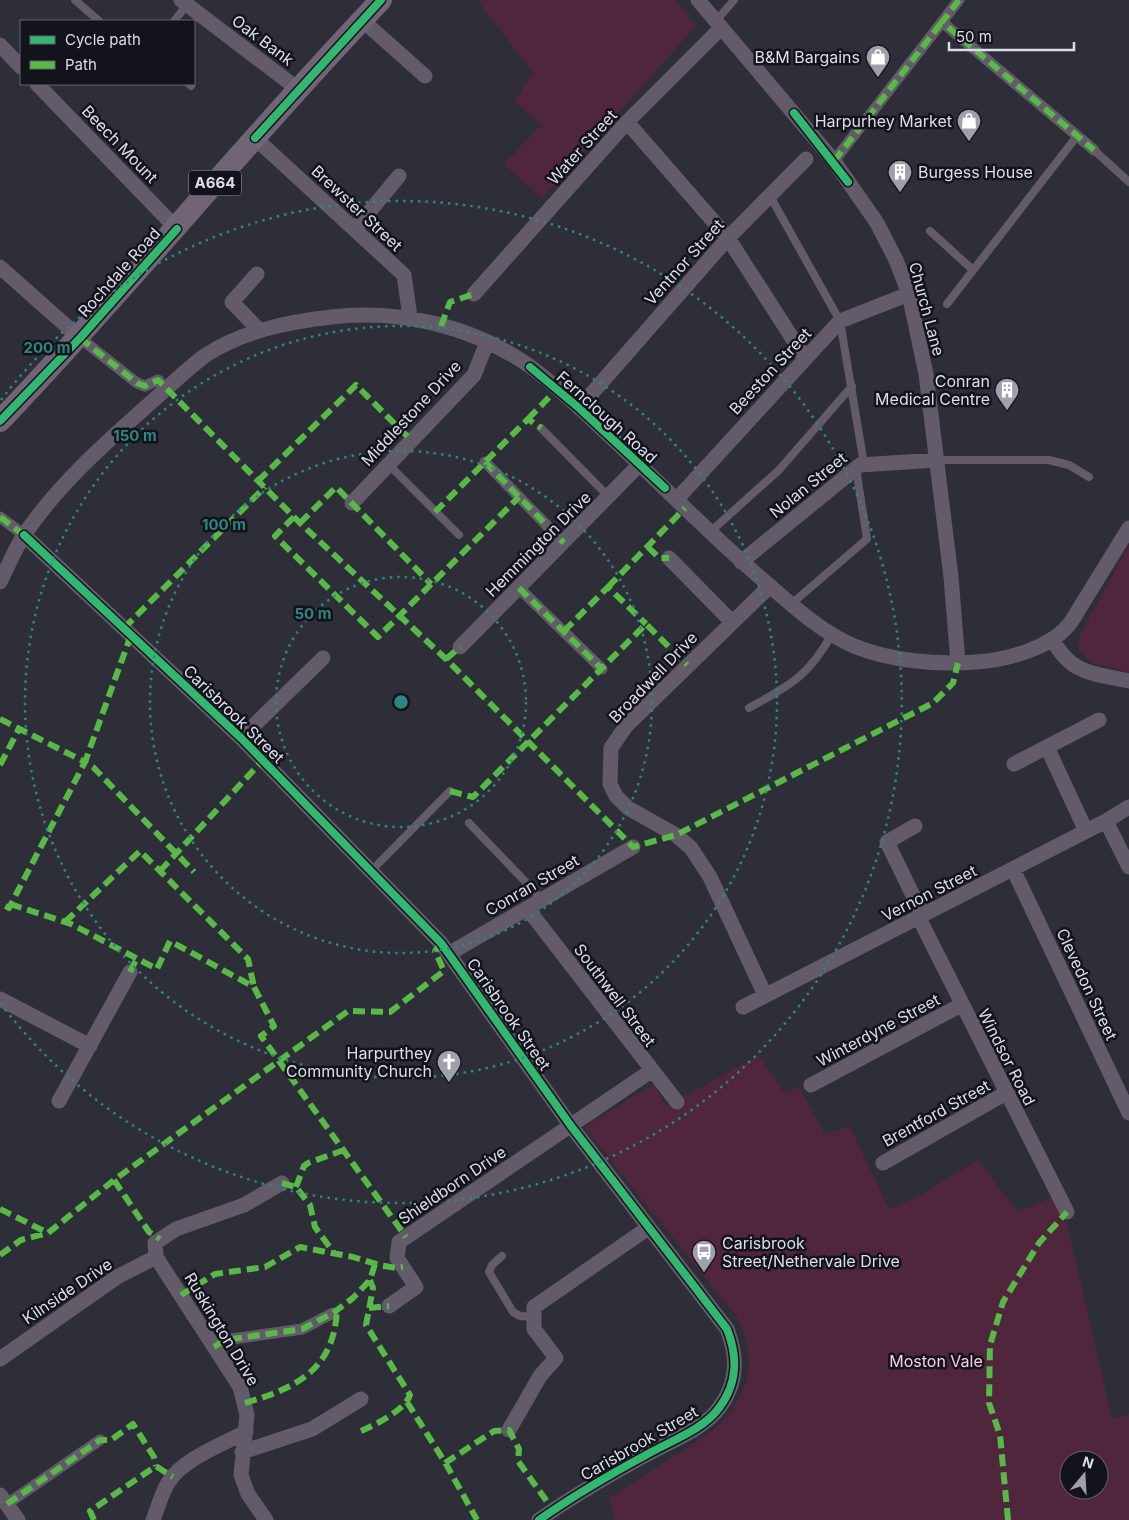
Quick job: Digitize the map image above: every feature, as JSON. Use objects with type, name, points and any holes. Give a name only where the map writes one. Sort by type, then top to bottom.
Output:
[{"type":"main road","name":"Rochdale Road","points":[[0,421],[80,338],[255,138],[381,0]]},
{"type":"street","name":"Church Lane","points":[[698,0],[834,161],[877,223],[896,260],[909,294],[926,374],[956,625],[958,663]]},
{"type":"street","points":[[834,161],[959,0]]},
{"type":"street","name":"Oak Bank","points":[[184,2],[299,90]]},
{"type":"street","points":[[362,20],[425,76]]},
{"type":"street","points":[[942,22],[1094,150]]},
{"type":"street","name":"Water Street","points":[[474,294],[627,122],[718,24]]},
{"type":"street","points":[[0,45],[20,66]]},
{"type":"street","name":"Beech Mount","points":[[38,85],[177,229]]},
{"type":"street","points":[[627,122],[728,238],[805,358]]},
{"type":"street","name":"Brewster Street","points":[[255,138],[404,275],[410,317]]},
{"type":"street","name":"Ventnor Street","points":[[579,408],[728,238],[806,159]]},
{"type":"street","points":[[355,229],[399,176]]},
{"type":"street","points":[[0,267],[80,338],[137,383],[145,386],[158,380],[166,389]]},
{"type":"street","points":[[257,274],[232,302],[258,329]]},
{"type":"street","name":"Beeston Street","points":[[677,499],[840,322],[909,294]]},
{"type":"street","name":"Fernclough Road","points":[[0,582],[24,535],[81,465],[207,355],[258,329],[346,315],[410,317],[487,342],[530,367],[579,408],[677,499],[741,562],[790,605],[832,634],[871,652],[904,660],[958,663],[1010,657],[1052,639],[1063,632],[1071,622],[1129,528]]},
{"type":"street","name":"Middlestone Drive","points":[[352,502],[474,375],[487,342]]},
{"type":"street","name":"Nolan Street","points":[[741,562],[860,466],[937,460]]},
{"type":"street","points":[[485,462],[564,543]]},
{"type":"street","name":"Hemmington Drive","points":[[460,647],[640,464]]},
{"type":"street","points":[[0,516],[24,535]]},
{"type":"street","name":"Carisbrook Street","points":[[24,535],[240,738],[450,953],[571,1126],[727,1329],[736,1358],[730,1390],[718,1410],[708,1420],[593,1484],[539,1520]]},
{"type":"street","points":[[669,558],[732,622]]},
{"type":"street","name":"Broadwell Drive","points":[[765,996],[710,877],[691,848],[676,836],[628,808],[616,796],[610,784],[611,748],[626,726],[770,586]]},
{"type":"street","points":[[519,588],[602,669]]},
{"type":"street","points":[[1052,639],[1067,662],[1075,667],[1087,672],[1129,681]]},
{"type":"street","points":[[240,738],[323,658]]},
{"type":"street","points":[[1014,764],[1099,720]]},
{"type":"street","points":[[1047,747],[1086,832]]},
{"type":"street","name":"Vernon Street","points":[[743,1007],[1106,822],[1129,807]]},
{"type":"street","points":[[1106,822],[1129,867]]},
{"type":"street","name":"Windsor Road","points":[[915,826],[887,842],[961,1005],[1066,1212]]},
{"type":"street","name":"Conran Street","points":[[450,953],[633,847]]},
{"type":"street","name":"Clevedon Street","points":[[1013,869],[1129,1113]]},
{"type":"street","name":"Southwell Street","points":[[526,908],[677,1102]]},
{"type":"street","points":[[60,1101],[130,972]]},
{"type":"street","points":[[0,999],[90,1046]]},
{"type":"street","name":"Winterdyne Street","points":[[811,1085],[961,1005]]},
{"type":"street","points":[[571,1126],[651,1071]]},
{"type":"street","name":"Brentford Street","points":[[883,1163],[1006,1093]]},
{"type":"street","name":"Shieldborn Drive","points":[[389,1306],[416,1287],[397,1258],[399,1242],[571,1126]]},
{"type":"street","name":"Kilnside Drive","points":[[0,1359],[156,1250],[176,1229],[244,1205],[282,1183]]},
{"type":"street","points":[[509,1430],[540,1376],[556,1358],[534,1329],[534,1307],[648,1228]]},
{"type":"street","name":"Ruskington Drive","points":[[156,1250],[240,1387],[247,1415],[241,1474],[244,1485],[266,1520]]},
{"type":"street","points":[[214,1347],[225,1340],[302,1329],[332,1313]]},
{"type":"street","points":[[242,1452],[312,1430],[361,1399]]},
{"type":"street","points":[[147,1519],[166,1485],[173,1477],[201,1456],[246,1432]]},
{"type":"street","points":[[18,1520],[4,1500],[100,1440]]},
{"type":"lane","points":[[76,0],[99,20]]},
{"type":"lane","points":[[718,24],[734,0]]},
{"type":"lane","points":[[175,20],[184,2]]},
{"type":"lane","points":[[947,304],[1077,136]]},
{"type":"lane","points":[[1094,150],[1129,182]]},
{"type":"lane","points":[[770,196],[840,322],[852,386],[867,539],[790,605]]},
{"type":"lane","points":[[930,231],[973,270]]},
{"type":"lane","points":[[710,532],[778,470],[852,386]]},
{"type":"lane","points":[[541,428],[609,497]]},
{"type":"lane","points":[[937,460],[1049,460],[1069,465],[1089,477]]},
{"type":"lane","points":[[388,464],[459,535]]},
{"type":"lane","points":[[749,708],[794,683],[822,652],[832,634]]},
{"type":"lane","points":[[371,871],[450,792]]},
{"type":"lane","points":[[469,824],[542,899]]},
{"type":"lane","points":[[502,1256],[492,1265],[489,1272],[513,1312],[520,1316],[534,1318]]},
{"type":"green space","points":[[477,0],[676,0],[696,26],[542,199],[504,164],[541,125],[514,101],[533,73]]},
{"type":"green space","points":[[1129,546],[1129,672],[1092,663],[1078,650],[1080,634]]},
{"type":"green space","name":"Moston Vale","points":[[759,1055],[784,1093],[799,1087],[825,1134],[850,1126],[889,1209],[920,1195],[978,1160],[1018,1212],[1054,1196],[1068,1228],[1112,1418],[1129,1414],[1129,1520],[615,1520],[609,1498],[710,1433],[732,1412],[747,1380],[749,1363],[746,1337],[736,1316],[584,1127],[654,1084],[666,1107]]},
{"type":"marked path","points":[[959,0],[942,22],[1094,150]]},
{"type":"marked path","points":[[834,161],[942,22]]},
{"type":"marked path","points":[[441,326],[450,302],[474,294]]},
{"type":"marked path","points":[[80,338],[137,383],[145,386],[158,380],[300,523],[446,659],[633,847],[676,835],[933,703],[953,683],[958,663]]},
{"type":"marked path","points":[[258,481],[356,385],[411,440]]},
{"type":"marked path","points":[[528,419],[557,389]]},
{"type":"marked path","points":[[435,512],[528,419],[541,428]]},
{"type":"marked path","points":[[485,462],[564,543]]},
{"type":"marked path","points":[[124,628],[265,487]]},
{"type":"marked path","points":[[300,523],[336,487],[431,584]]},
{"type":"marked path","points":[[294,517],[275,536],[378,637],[519,497]]},
{"type":"marked path","points":[[608,587],[685,508]]},
{"type":"marked path","points":[[0,517],[24,535]]},
{"type":"marked path","points":[[648,547],[659,558],[669,558]]},
{"type":"marked path","points":[[564,631],[608,587],[646,624]]},
{"type":"marked path","points":[[519,588],[602,669]]},
{"type":"marked path","points":[[450,791],[473,797],[646,624],[687,665]]},
{"type":"marked path","points":[[131,635],[85,762],[93,767],[194,872]]},
{"type":"marked path","points":[[446,659],[460,647]]},
{"type":"marked path","points":[[0,719],[85,762],[9,908],[0,903]]},
{"type":"marked path","points":[[0,765],[19,729]]},
{"type":"marked path","points":[[160,871],[263,760]]},
{"type":"marked path","points":[[65,922],[140,851],[248,959],[254,987]]},
{"type":"marked path","points":[[10,904],[71,924],[157,969],[170,941],[254,987],[274,1026],[261,1036],[406,1237]]},
{"type":"marked path","points":[[0,1255],[21,1240],[48,1233],[114,1180],[348,1011],[390,1012],[444,971],[435,951],[441,943]]},
{"type":"marked path","points":[[130,972],[137,958]]},
{"type":"marked path","points":[[296,1187],[304,1166],[344,1150]]},
{"type":"marked path","points":[[114,1180],[149,1232],[160,1239]]},
{"type":"marked path","points":[[282,1183],[296,1187],[310,1205],[315,1227],[334,1253]]},
{"type":"marked path","points":[[0,1209],[48,1233]]},
{"type":"marked path","points":[[1008,1520],[1000,1435],[989,1403],[990,1345],[1003,1302],[1039,1243],[1067,1212]]},
{"type":"marked path","points":[[181,1295],[215,1274],[265,1267],[300,1247],[353,1257],[379,1265],[396,1268],[403,1267]]},
{"type":"marked path","points":[[214,1347],[225,1340],[302,1329],[333,1313],[353,1298],[370,1280],[375,1264]]},
{"type":"marked path","points":[[361,1431],[396,1411],[407,1401],[410,1395],[366,1325],[373,1288],[370,1280]]},
{"type":"marked path","points":[[369,1308],[389,1306]]},
{"type":"marked path","points":[[245,1403],[280,1391],[296,1383],[320,1362],[329,1348],[337,1310]]},
{"type":"marked path","points":[[407,1402],[446,1464],[477,1520]]},
{"type":"marked path","points":[[7,1504],[100,1440],[111,1440],[133,1424],[154,1457],[156,1466]]},
{"type":"marked path","points":[[445,1463],[494,1431],[509,1430],[519,1449],[518,1461],[553,1510]]},
{"type":"marked path","points":[[94,1520],[90,1511],[156,1466],[173,1477]]},
{"type":"cycle path","points":[[255,138],[381,0]]},
{"type":"cycle path","points":[[794,113],[848,182]]},
{"type":"cycle path","points":[[0,421],[80,338],[177,229]]},
{"type":"cycle path","points":[[530,367],[579,408],[665,488]]},
{"type":"cycle path","points":[[24,535],[241,738],[441,943],[571,1126],[727,1329],[733,1350],[733,1379],[725,1399],[712,1416],[695,1429],[605,1478],[539,1520]]},
{"type":"place","name":"B&M Bargains","points":[[878,78]]},
{"type":"place","name":"Harpurhey Market","points":[[969,142]]},
{"type":"place","name":"Burgess House","points":[[900,193]]},
{"type":"place","name":"Conran Medical Centre","points":[[1007,411]]},
{"type":"place","name":"Harpurthey Community Church","points":[[449,1083]]},
{"type":"place","name":"Carisbrook Street/Nethervale Drive","points":[[704,1273]]}]
